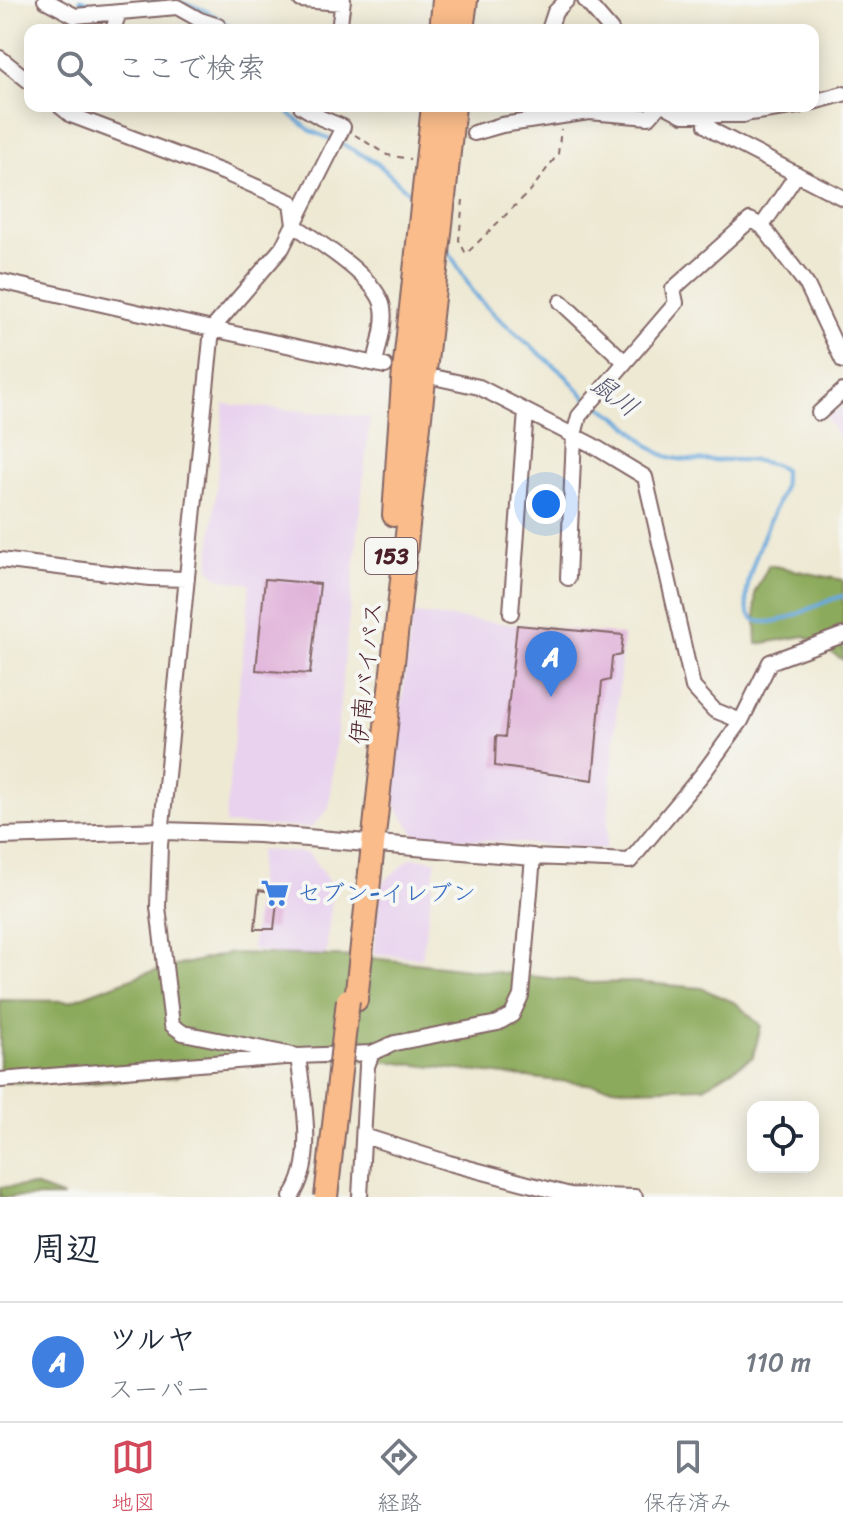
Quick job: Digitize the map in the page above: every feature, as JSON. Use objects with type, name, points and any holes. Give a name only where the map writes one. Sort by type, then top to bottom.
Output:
[{"type":"highway","points":[[442,24],[444,0]]},
{"type":"highway","points":[[463,24],[466,0]]},
{"type":"highway","name":"伊南バイパス","points":[[434,112],[445,193]]},
{"type":"highway","name":"伊南バイパス","points":[[329,1197],[370,843],[426,272],[445,193],[453,112]]},
{"type":"street","points":[[45,0],[75,16],[177,7],[212,24]]},
{"type":"street","points":[[301,0],[342,1],[340,24]]},
{"type":"street","points":[[551,24],[555,12],[567,0]]},
{"type":"street","points":[[585,0],[606,24]]},
{"type":"street","points":[[115,24],[119,12]]},
{"type":"street","points":[[0,58],[24,77]]},
{"type":"street","points":[[819,100],[843,94]]},
{"type":"street","points":[[0,281],[380,364],[383,304],[361,273],[294,225],[291,202],[84,112]]},
{"type":"street","points":[[298,1056],[183,1033],[172,1025],[158,907],[212,329],[282,248],[342,131],[311,112]]},
{"type":"street","points":[[474,133],[502,125],[589,112],[649,117],[654,112]]},
{"type":"street","points":[[679,112],[707,116],[758,112]]},
{"type":"street","points":[[707,116],[706,125],[717,133],[843,198]]},
{"type":"street","points":[[762,226],[797,174]]},
{"type":"street","points":[[568,578],[574,435],[579,416],[676,303],[673,289],[750,220],[762,226],[807,285],[843,361]]},
{"type":"street","points":[[561,302],[625,362]]},
{"type":"street","points":[[438,378],[479,387],[574,435],[645,477],[693,687],[714,710],[741,721]]},
{"type":"street","points":[[819,413],[843,391]]},
{"type":"street","points":[[511,613],[526,411]]},
{"type":"street","points":[[0,560],[150,578],[187,579]]},
{"type":"street","points":[[0,836],[163,831],[259,834],[533,857],[630,861],[704,772],[741,721],[770,662],[843,635]]},
{"type":"street","points":[[0,1080],[372,1053],[395,1043],[498,1023],[512,1015],[521,996],[533,857]]},
{"type":"street","points":[[360,1197],[367,1066],[372,1053]]},
{"type":"street","points":[[291,1197],[303,1174],[306,1125],[298,1056]]},
{"type":"street","points":[[364,1136],[449,1163],[570,1195],[635,1197]]},
{"type":"path","points":[[445,193],[466,254],[531,190],[558,154],[562,116]]},
{"type":"path","points":[[342,131],[387,155],[410,159]]},
{"type":"shaded area","points":[[224,404],[370,417],[329,808],[311,828],[225,824],[250,584],[219,578],[209,568]]},
{"type":"shaded area","points":[[843,406],[843,445],[826,416]]},
{"type":"shaded area","points":[[412,614],[623,635],[606,849],[416,836],[391,799]]},
{"type":"shaded area","points":[[260,850],[308,853],[333,887],[325,963],[252,949]]},
{"type":"shaded area","points":[[411,858],[436,860],[422,958],[373,954],[381,884]]},
{"type":"green space","points":[[769,565],[843,580],[843,660],[805,636],[757,644],[755,592]]},
{"type":"green space","points":[[230,953],[362,957],[591,983],[635,982],[701,988],[736,1003],[761,1026],[753,1057],[704,1087],[631,1089],[390,1062],[298,1056],[264,1043],[175,1077],[77,1084],[0,1082],[0,1000],[70,1001],[146,973]]},
{"type":"green space","points":[[34,1186],[64,1197],[0,1197],[0,1187]]},
{"type":"building","points":[[265,579],[320,584],[310,674],[256,670]]},
{"type":"building","points":[[517,625],[623,635],[621,655],[612,657],[610,680],[602,682],[593,780],[495,766],[496,736],[505,737]]},
{"type":"building","points":[[259,890],[278,893],[274,929],[255,929]]},
{"type":"waterway","name":"鼠川","points":[[80,0],[100,5],[165,1]]},
{"type":"waterway","name":"鼠川","points":[[181,3],[209,12],[226,24]]},
{"type":"waterway","name":"鼠川","points":[[287,112],[311,131],[331,139]]},
{"type":"waterway","name":"鼠川","points":[[339,142],[377,163],[415,198]]},
{"type":"waterway","name":"鼠川","points":[[447,249],[475,295],[566,376],[587,399]]},
{"type":"waterway","name":"鼠川","points":[[595,404],[619,418],[653,449],[666,456],[695,460],[758,461],[784,470],[783,488],[753,564],[748,586],[747,605],[753,618],[777,621],[843,596]]},
{"type":"place","name":"ツルヤ","points":[[551,697]]},
{"type":"place","name":"セブン-イレブン","points":[[275,893]]}]
